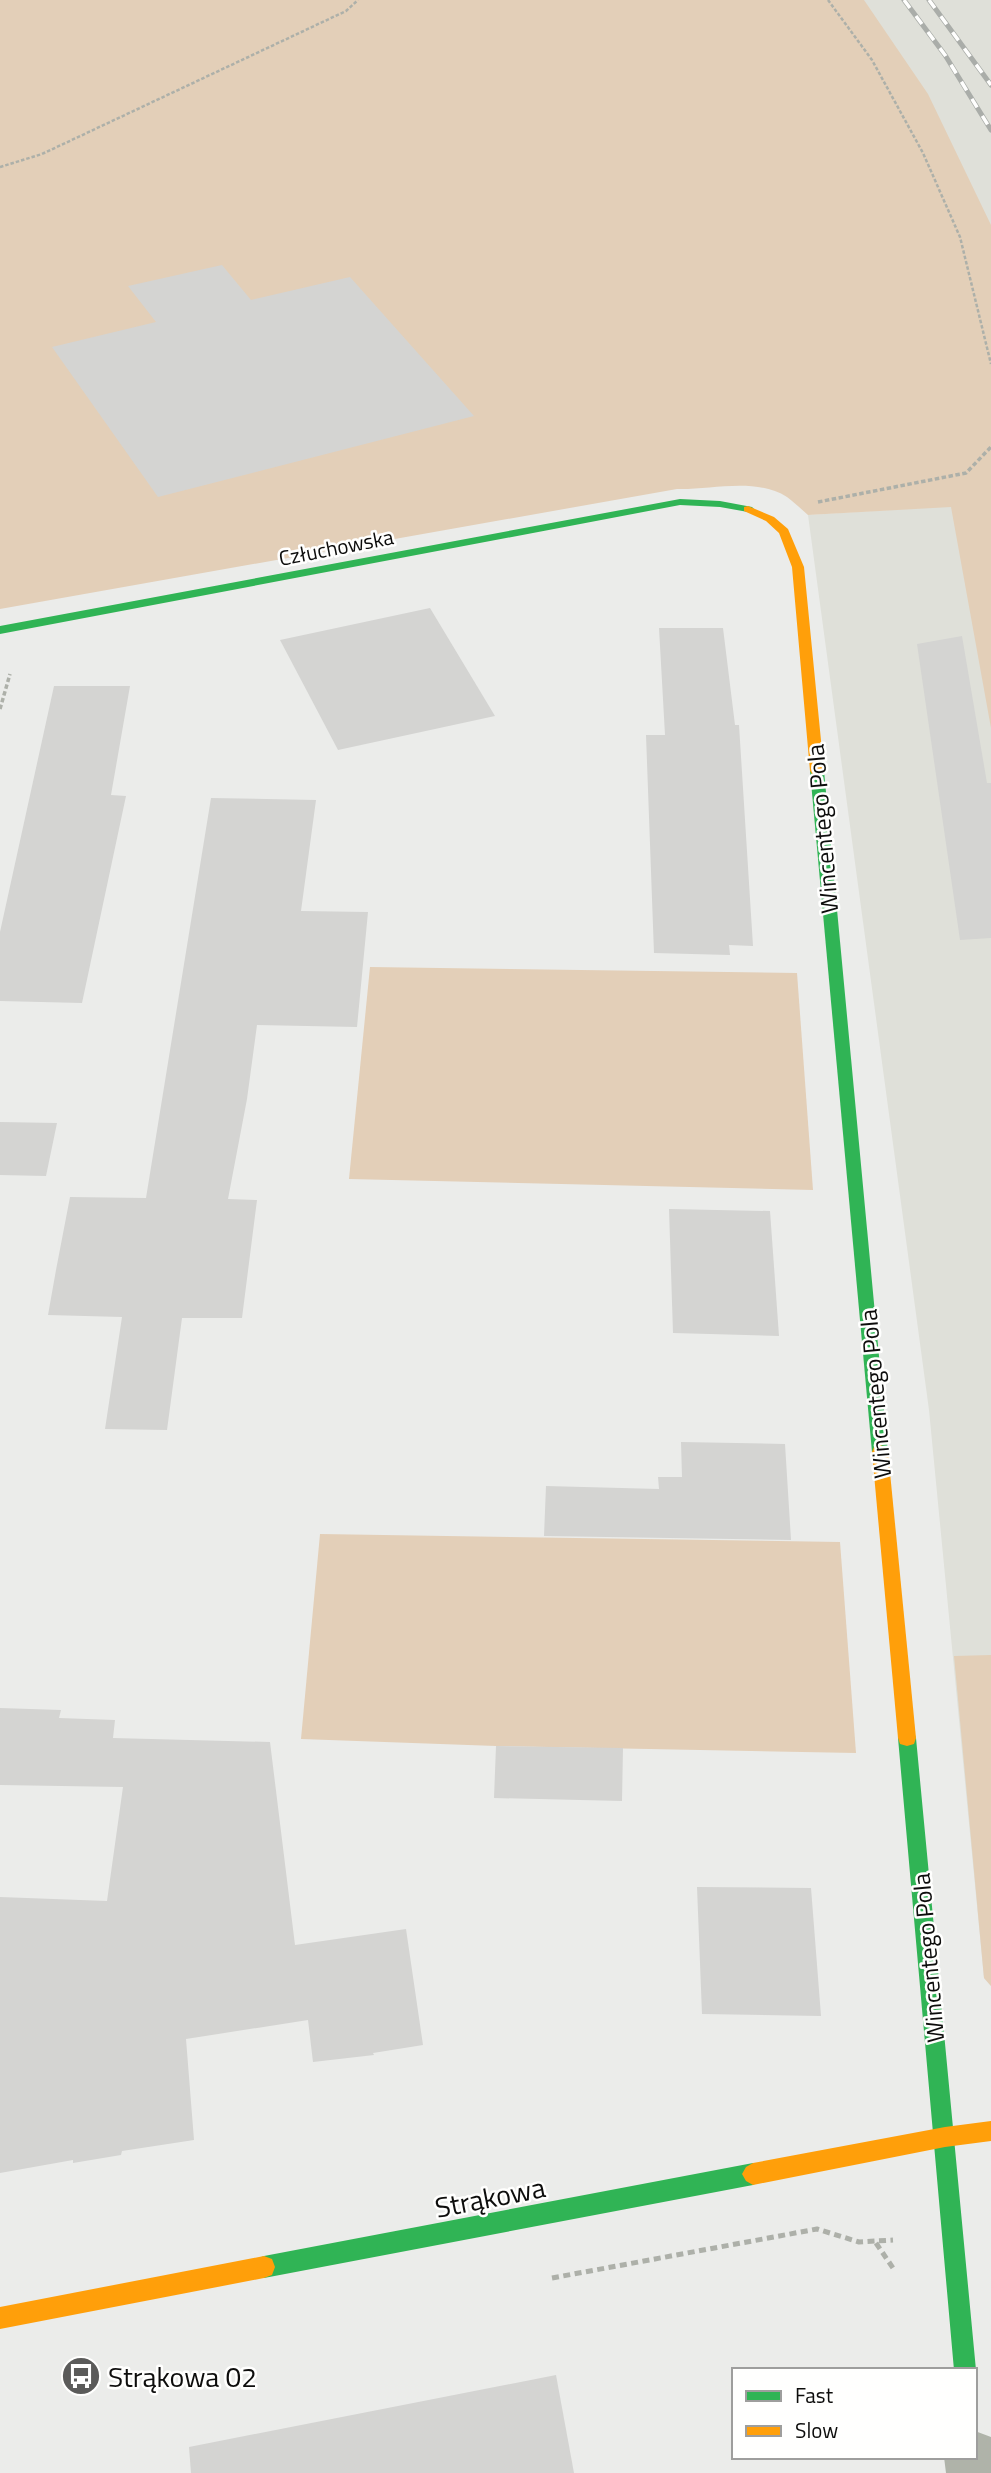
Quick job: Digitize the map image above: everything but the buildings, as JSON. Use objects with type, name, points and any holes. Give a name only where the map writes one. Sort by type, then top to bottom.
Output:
[{"type":"street","name":"Wincentego Pola","points":[[680,502],[739,506],[762,514],[780,527],[790,541],[798,567],[965,2368]]},
{"type":"street","name":"Człuchowska","points":[[0,630],[680,502]]},
{"type":"street","name":"Strąkowa","points":[[0,2318],[945,2137],[991,2131]]},
{"type":"path","points":[[0,167],[42,154],[346,11],[358,0]]},
{"type":"path","points":[[828,0],[872,60],[928,165],[960,237],[991,364]]},
{"type":"path","points":[[762,514],[966,473],[991,447]]},
{"type":"path","points":[[0,709],[11,667]]},
{"type":"path","points":[[545,2279],[817,2229],[859,2242],[876,2243],[953,2230]]},
{"type":"shaded area","points":[[0,0],[864,0],[928,94],[991,225],[991,728],[951,507],[808,515],[787,497],[761,487],[677,489],[0,609]]},
{"type":"shaded area","points":[[726,0],[991,0],[991,1986],[984,1978],[929,1410],[808,515],[952,506]]},
{"type":"shaded area","points":[[370,967],[797,973],[813,1190],[349,1179]]},
{"type":"shaded area","points":[[320,1534],[840,1542],[856,1753],[301,1739]]},
{"type":"shaded area","points":[[991,1655],[991,1986],[984,1978],[954,1656]]},
{"type":"railway","points":[[904,0],[945,55],[991,130]]},
{"type":"railway","points":[[929,0],[991,85]]},
{"type":"traffic: fast","points":[[0,630],[680,502],[720,504],[748,509]]},
{"type":"traffic: fast","points":[[817,771],[880,1452]]},
{"type":"traffic: fast","points":[[907,1738],[965,2368]]},
{"type":"traffic: fast","points":[[264,2267],[753,2174]]},
{"type":"traffic: slow","points":[[748,509],[770,519],[784,531],[798,567],[817,771]]},
{"type":"traffic: slow","points":[[880,1452],[907,1738]]},
{"type":"traffic: slow","points":[[753,2174],[945,2137],[991,2131]]},
{"type":"traffic: slow","points":[[0,2318],[264,2267]]},
{"type":"place","name":"Strąkowa 02","points":[[81,2376]]}]
